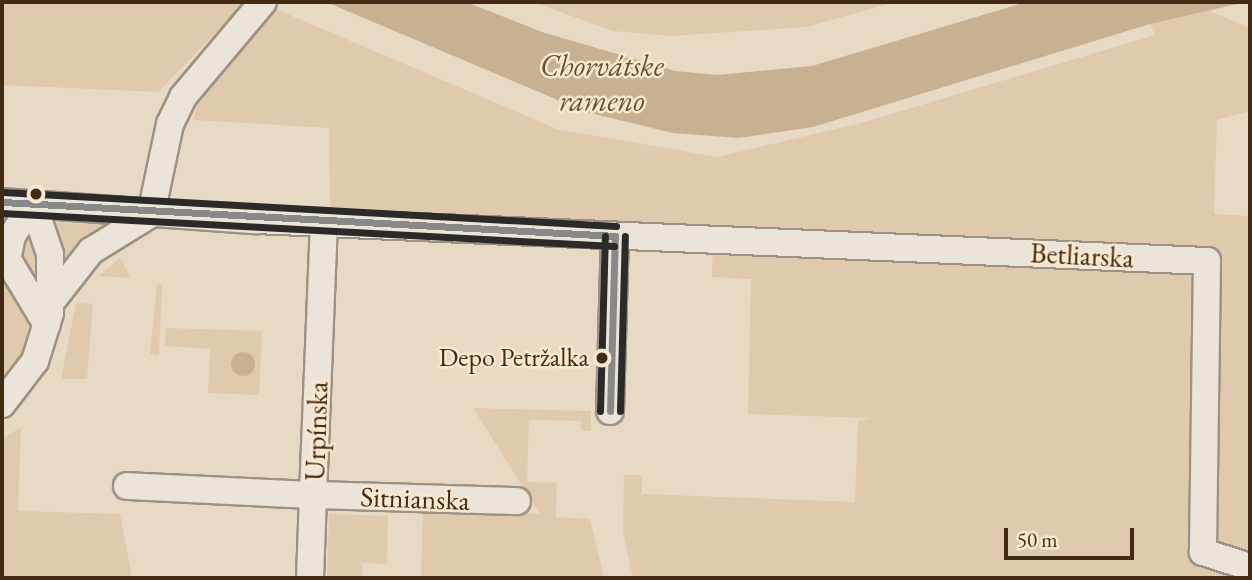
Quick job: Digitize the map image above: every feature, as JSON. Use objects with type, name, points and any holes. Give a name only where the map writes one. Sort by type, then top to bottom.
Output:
[{"type":"street","points":[[2,404],[35,361],[49,314],[91,251],[151,214],[166,137],[183,97],[263,2]]},
{"type":"street","name":"Betliarska","points":[[2,202],[151,214],[324,223],[1207,261],[1203,552],[1250,567]]},
{"type":"street","points":[[33,204],[48,243],[49,314]]},
{"type":"street","points":[[33,204],[12,236],[5,253],[49,314]]},
{"type":"street","name":"Urpínska","points":[[127,486],[313,495],[324,223]]},
{"type":"street","points":[[610,411],[615,236]]},
{"type":"street","points":[[310,578],[313,495]]},
{"type":"street","name":"Sitnianska","points":[[313,495],[517,501]]},
{"type":"shaded area","points":[[2,2],[246,2],[158,92],[2,85]]},
{"type":"shaded area","points":[[533,2],[896,2],[806,27],[672,36],[613,31]]},
{"type":"shaded area","points":[[271,7],[557,129],[717,157],[865,122],[1155,35],[1150,24],[1207,10],[1250,28],[1250,111],[1217,120],[1214,214],[1250,216],[1250,578],[633,578],[623,532],[624,475],[642,475],[642,494],[855,502],[858,421],[870,418],[748,414],[751,279],[712,277],[713,228],[330,207],[329,128],[193,120],[203,83]]},
{"type":"shaded area","points":[[31,221],[46,306],[20,263]]},
{"type":"shaded area","points":[[48,222],[112,225],[57,280]]},
{"type":"shaded area","points":[[120,258],[130,278],[99,276]]},
{"type":"shaded area","points":[[2,261],[31,306],[22,368],[2,390]]},
{"type":"shaded area","points":[[157,284],[162,284],[159,355],[150,354]]},
{"type":"shaded area","points":[[76,303],[93,304],[87,379],[61,379]]},
{"type":"shaded area","points":[[166,328],[262,331],[259,395],[208,393],[210,349],[165,346]]},
{"type":"shaded area","points":[[473,408],[591,411],[591,431],[581,431],[581,421],[529,420],[527,482],[557,483],[556,517],[590,519],[604,578],[421,578],[423,509],[540,514]]},
{"type":"shaded area","points":[[21,427],[18,511],[120,514],[132,578],[2,578],[2,439]]},
{"type":"shaded area","points":[[329,514],[388,516],[387,564],[363,563],[362,578],[327,578]]},
{"type":"water","name":"Chorvátske rameno","points":[[326,2],[466,2],[542,32],[675,71],[718,75],[812,66],[1026,2],[1246,2],[1150,24],[813,127],[739,138],[673,133],[586,112]]},
{"type":"water","points":[[243,352],[254,359],[255,364],[248,375],[243,376],[232,369],[231,364],[238,353]]},
{"type":"transit line","points":[[3,192],[616,226]]},
{"type":"transit line","points":[[2,202],[615,236]]},
{"type":"transit line","points":[[2,213],[614,246]]},
{"type":"transit line","points":[[600,411],[605,236]]},
{"type":"transit line","points":[[610,411],[615,236]]},
{"type":"transit line","points":[[620,411],[625,236]]},
{"type":"place","name":"Depo Petržalka","points":[[602,358]]}]
